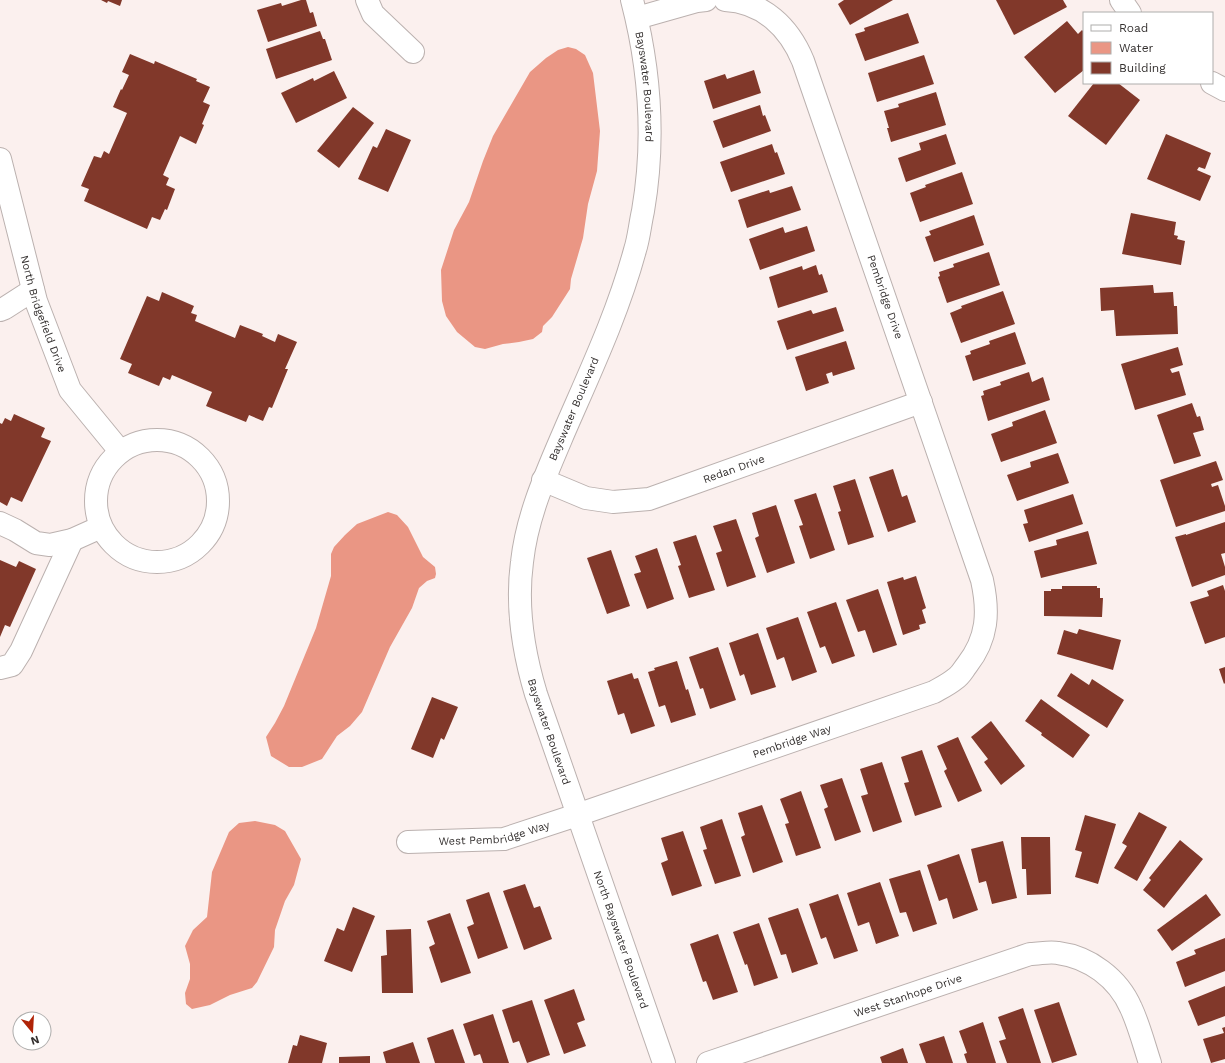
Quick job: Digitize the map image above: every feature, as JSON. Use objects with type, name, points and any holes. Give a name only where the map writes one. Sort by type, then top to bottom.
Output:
[{"type":"street","points":[[367,0],[373,14],[413,52]]},
{"type":"street","points":[[634,9],[706,0]]},
{"type":"street","name":"Pembridge Drive","points":[[725,0],[745,3],[767,14],[785,29],[799,50],[982,580],[986,607],[984,631],[982,636]]},
{"type":"street","points":[[1121,0],[1129,12]]},
{"type":"street","name":"Bayswater Boulevard","points":[[577,815],[531,679],[526,658],[521,622],[520,598],[522,562],[528,527],[543,480],[613,318],[636,249],[645,200],[650,139],[648,89],[642,42],[634,9]]},
{"type":"street","points":[[1213,84],[1225,90]]},
{"type":"street","name":"North Bridgefield Drive","points":[[0,159],[36,301],[70,390],[120,451]]},
{"type":"street","points":[[0,310],[33,290]]},
{"type":"street","name":"Redan Drive","points":[[543,480],[586,498],[613,502],[649,499],[921,402]]},
{"type":"street","points":[[158,439],[178,443],[196,453],[209,468],[217,486],[218,506],[213,525],[202,542],[186,554],[167,561],[148,562],[129,555],[112,544],[101,527],[95,507],[97,486],[106,466],[120,451],[138,442],[158,439]]},
{"type":"street","points":[[0,523],[36,542],[50,545],[72,540],[101,527]]},
{"type":"street","points":[[0,668],[12,665],[21,651],[72,540]]},
{"type":"street","name":"Pembridge Way","points":[[577,815],[934,692],[956,679],[962,673],[980,645],[982,636]]},
{"type":"street","name":"West Pembridge Way","points":[[408,842],[504,839],[577,815]]},
{"type":"street","name":"North Bayswater Boulevard","points":[[577,815],[664,1063]]},
{"type":"street","name":"West Stanhope Drive","points":[[708,1063],[1030,954],[1048,952],[1059,953],[1087,961],[1106,975],[1122,991],[1131,1007],[1150,1063]]},
{"type":"water","points":[[568,47],[576,49],[585,55],[593,73],[600,131],[597,171],[588,204],[583,238],[571,279],[570,289],[552,317],[543,326],[542,332],[533,339],[503,344],[485,349],[475,347],[457,332],[446,316],[442,301],[441,270],[454,230],[469,202],[493,136],[530,72],[558,50]]},
{"type":"water","points":[[388,512],[397,515],[408,527],[423,557],[435,567],[435,578],[427,581],[419,588],[412,608],[390,647],[362,712],[350,726],[337,736],[322,759],[302,767],[289,767],[271,756],[266,737],[284,706],[316,628],[331,576],[331,554],[334,547],[357,524]]},
{"type":"water","points":[[255,821],[275,825],[285,831],[301,859],[294,885],[285,901],[275,930],[274,947],[257,982],[252,988],[230,995],[210,1005],[192,1009],[186,1004],[185,993],[190,979],[190,964],[185,946],[193,930],[207,917],[212,872],[229,832],[239,823]]},
{"type":"building","points":[[101,0],[122,0],[120,6]]},
{"type":"building","points":[[301,0],[306,0],[310,13],[313,12],[317,26],[268,42],[257,10],[281,3],[282,6]]},
{"type":"building","points":[[844,0],[893,0],[850,25],[838,4]]},
{"type":"building","points":[[996,0],[1063,0],[1067,7],[1014,35]]},
{"type":"building","points":[[908,13],[919,43],[865,61],[855,34],[865,31],[864,28]]},
{"type":"building","points":[[1067,21],[1078,34],[1082,30],[1083,31],[1083,71],[1055,93],[1024,57]]},
{"type":"building","points":[[320,31],[323,39],[325,39],[332,60],[276,79],[266,49]]},
{"type":"building","points":[[130,54],[154,64],[155,61],[197,79],[196,81],[210,87],[203,102],[210,105],[196,144],[180,136],[163,175],[169,178],[166,185],[175,189],[167,210],[165,209],[160,220],[152,217],[147,229],[84,201],[89,189],[81,186],[94,156],[101,158],[104,151],[109,154],[127,113],[113,107],[129,75],[122,72]]},
{"type":"building","points":[[924,55],[934,84],[877,102],[868,73]]},
{"type":"building","points":[[754,70],[761,93],[713,109],[704,81],[725,74],[727,79]]},
{"type":"building","points":[[334,71],[347,98],[296,123],[281,93],[313,78],[314,81]]},
{"type":"building","points":[[1093,84],[1119,84],[1140,100],[1106,145],[1068,116]]},
{"type":"building","points":[[936,92],[946,125],[891,142],[884,111],[899,107],[898,104]]},
{"type":"building","points":[[760,105],[763,116],[765,115],[771,131],[723,148],[713,121]]},
{"type":"building","points":[[353,107],[374,123],[339,168],[317,151]]},
{"type":"building","points":[[386,129],[411,140],[388,192],[358,179],[373,146],[377,148]]},
{"type":"building","points":[[946,134],[956,164],[906,182],[898,158],[921,150],[919,143]]},
{"type":"building","points":[[1166,134],[1211,153],[1205,169],[1199,167],[1197,170],[1211,176],[1200,201],[1147,179]]},
{"type":"building","points":[[772,144],[775,153],[777,152],[785,174],[731,192],[720,162]]},
{"type":"building","points":[[962,172],[973,204],[920,222],[910,193],[926,187],[925,185]]},
{"type":"building","points":[[792,186],[801,210],[747,228],[738,200],[769,190],[770,193]]},
{"type":"building","points":[[1131,213],[1176,222],[1174,235],[1178,236],[1177,239],[1185,241],[1181,265],[1122,254]]},
{"type":"building","points":[[974,215],[984,245],[934,262],[925,237],[931,235],[929,231]]},
{"type":"building","points":[[807,226],[815,251],[760,270],[749,239],[783,227],[785,233]]},
{"type":"building","points":[[989,252],[1000,285],[947,303],[938,277],[940,276],[939,272],[954,267],[953,264]]},
{"type":"building","points":[[816,265],[819,275],[822,274],[828,292],[778,308],[769,277],[802,266],[803,270]]},
{"type":"building","points":[[1153,285],[1154,293],[1173,292],[1174,306],[1177,306],[1178,334],[1116,336],[1114,310],[1101,311],[1100,288]]},
{"type":"building","points":[[1003,291],[1015,324],[961,343],[950,313],[962,308],[961,306]]},
{"type":"building","points":[[162,292],[194,306],[191,313],[197,315],[195,321],[235,338],[240,325],[263,334],[262,336],[275,342],[278,334],[297,342],[285,369],[288,369],[272,408],[269,407],[263,421],[249,415],[246,422],[206,406],[212,392],[172,375],[170,380],[163,377],[159,386],[128,373],[132,364],[120,359],[147,296],[159,301]]},
{"type":"building","points":[[836,307],[844,331],[787,350],[777,321],[811,310],[813,314]]},
{"type":"building","points":[[1015,332],[1026,364],[973,381],[965,356],[971,354],[970,351],[990,344],[989,341]]},
{"type":"building","points":[[846,341],[855,369],[833,376],[832,372],[826,374],[829,383],[806,391],[795,357]]},
{"type":"building","points":[[1178,347],[1183,365],[1170,369],[1172,373],[1179,371],[1186,395],[1135,410],[1121,364]]},
{"type":"building","points":[[1029,372],[1032,382],[1043,377],[1050,400],[988,421],[981,396],[984,395],[983,391],[1001,385],[1000,382]]},
{"type":"building","points":[[1192,403],[1197,417],[1200,416],[1204,430],[1193,433],[1201,456],[1174,464],[1157,415]]},
{"type":"building","points":[[1045,410],[1057,443],[1001,462],[991,434],[1013,426],[1012,422]]},
{"type":"building","points":[[14,414],[45,428],[41,437],[51,441],[22,502],[11,497],[7,506],[0,502],[0,423],[2,424],[5,418],[11,421]]},
{"type":"building","points":[[1058,453],[1069,483],[1017,501],[1007,475],[1031,467],[1030,462]]},
{"type":"building","points":[[1216,461],[1223,480],[1211,484],[1212,487],[1218,485],[1225,506],[1225,511],[1176,527],[1160,480]]},
{"type":"building","points":[[893,469],[902,497],[907,495],[916,522],[888,532],[869,477]]},
{"type":"building","points":[[855,479],[874,537],[848,545],[838,512],[841,511],[833,486]]},
{"type":"building","points":[[816,493],[835,550],[810,559],[799,526],[803,525],[794,500]]},
{"type":"building","points":[[1073,494],[1083,524],[1029,542],[1023,524],[1028,523],[1024,510]]},
{"type":"building","points":[[776,505],[795,563],[767,573],[755,538],[759,536],[752,513]]},
{"type":"building","points":[[736,519],[756,577],[727,587],[716,553],[722,551],[713,526]]},
{"type":"building","points":[[1225,522],[1225,553],[1221,554],[1225,567],[1225,575],[1192,587],[1175,537],[1186,535]]},
{"type":"building","points":[[1088,531],[1097,564],[1041,578],[1034,551],[1057,545],[1056,540]]},
{"type":"building","points":[[696,535],[715,590],[689,598],[678,566],[681,565],[673,542]]},
{"type":"building","points":[[657,548],[674,599],[647,609],[634,574],[641,572],[635,556]]},
{"type":"building","points":[[611,550],[630,606],[607,614],[587,558]]},
{"type":"building","points":[[0,560],[16,567],[19,561],[36,569],[10,627],[5,625],[0,637]]},
{"type":"building","points":[[916,576],[926,608],[922,610],[926,623],[919,625],[920,629],[903,635],[887,582],[903,577],[904,580]]},
{"type":"building","points":[[1223,585],[1225,591],[1225,637],[1205,644],[1190,602],[1209,596],[1207,591]]},
{"type":"building","points":[[1062,586],[1097,586],[1097,588],[1100,588],[1100,598],[1103,598],[1102,617],[1044,616],[1044,591],[1051,591],[1051,589],[1062,589]]},
{"type":"building","points":[[878,589],[897,645],[873,653],[865,630],[858,632],[846,600]]},
{"type":"building","points":[[836,602],[855,656],[832,664],[825,646],[820,648],[807,612]]},
{"type":"building","points":[[798,617],[817,672],[792,681],[784,657],[777,660],[766,628]]},
{"type":"building","points":[[1079,629],[1121,640],[1113,670],[1057,654],[1064,630],[1077,634]]},
{"type":"building","points":[[758,633],[776,687],[751,695],[744,674],[740,676],[729,643]]},
{"type":"building","points":[[718,647],[736,700],[710,709],[703,688],[700,689],[689,657]]},
{"type":"building","points":[[677,661],[696,715],[671,723],[665,705],[659,707],[648,672],[655,670],[654,668]]},
{"type":"building","points":[[1225,667],[1225,683],[1224,684],[1219,669]]},
{"type":"building","points":[[632,673],[634,679],[638,678],[655,726],[631,734],[624,713],[618,715],[607,681]]},
{"type":"building","points":[[1071,673],[1089,685],[1092,679],[1124,700],[1107,728],[1057,696]]},
{"type":"building","points":[[432,697],[458,707],[444,740],[441,738],[433,758],[411,749]]},
{"type":"building","points":[[1041,699],[1090,735],[1073,758],[1041,735],[1042,733],[1025,721]]},
{"type":"building","points":[[991,721],[1025,766],[1001,785],[984,762],[988,759],[971,737]]},
{"type":"building","points":[[958,737],[982,791],[958,802],[944,771],[947,769],[937,746]]},
{"type":"building","points":[[922,750],[942,807],[915,816],[904,783],[909,782],[901,757]]},
{"type":"building","points":[[882,762],[902,822],[873,832],[861,796],[868,794],[860,769]]},
{"type":"building","points":[[842,778],[861,832],[835,841],[824,809],[828,807],[820,785]]},
{"type":"building","points":[[801,791],[821,848],[796,856],[785,824],[789,823],[780,799]]},
{"type":"building","points":[[762,805],[783,862],[753,873],[741,837],[745,835],[738,813]]},
{"type":"building","points":[[1139,812],[1167,827],[1137,881],[1114,868],[1127,846],[1122,843]]},
{"type":"building","points":[[1085,815],[1116,824],[1098,884],[1075,877],[1082,852],[1075,850]]},
{"type":"building","points":[[722,819],[741,876],[715,884],[703,850],[707,849],[700,827]]},
{"type":"building","points":[[683,831],[702,886],[672,896],[661,863],[668,860],[661,838]]},
{"type":"building","points":[[1021,837],[1050,837],[1051,894],[1027,895],[1026,869],[1022,869]]},
{"type":"building","points":[[1180,840],[1203,859],[1164,908],[1143,890],[1151,880],[1149,878]]},
{"type":"building","points":[[1003,841],[1017,898],[992,904],[986,881],[979,883],[971,849]]},
{"type":"building","points":[[959,854],[978,910],[953,919],[947,898],[939,901],[927,865]]},
{"type":"building","points":[[920,870],[937,924],[913,932],[906,912],[900,913],[889,879]]},
{"type":"building","points":[[880,882],[899,936],[876,944],[869,922],[858,926],[847,893]]},
{"type":"building","points":[[525,884],[534,908],[540,906],[552,939],[524,950],[503,891]]},
{"type":"building","points":[[489,892],[508,948],[478,959],[467,927],[474,924],[466,900]]},
{"type":"building","points":[[838,894],[858,951],[834,959],[826,937],[821,939],[809,904]]},
{"type":"building","points":[[1206,894],[1221,915],[1172,951],[1157,930]]},
{"type":"building","points":[[353,907],[375,916],[352,972],[324,961],[337,928],[344,931]]},
{"type":"building","points":[[798,908],[818,964],[792,973],[786,954],[781,955],[768,918]]},
{"type":"building","points":[[450,913],[471,973],[441,983],[429,947],[435,944],[427,921]]},
{"type":"building","points":[[759,923],[778,978],[754,986],[747,964],[745,965],[733,932]]},
{"type":"building","points":[[411,929],[413,993],[382,993],[381,956],[387,955],[386,930]]},
{"type":"building","points":[[718,934],[738,992],[713,1000],[706,981],[703,982],[690,944]]},
{"type":"building","points":[[1225,938],[1225,971],[1185,987],[1176,962],[1196,954],[1194,950]]},
{"type":"building","points":[[1225,986],[1225,1016],[1198,1026],[1188,1001]]},
{"type":"building","points":[[574,989],[585,1020],[577,1023],[586,1046],[564,1054],[544,1000]]},
{"type":"building","points":[[532,1000],[550,1055],[527,1063],[519,1041],[513,1043],[502,1010]]},
{"type":"building","points":[[1059,1002],[1077,1055],[1052,1063],[1034,1010]]},
{"type":"building","points":[[1023,1008],[1041,1063],[1007,1063],[999,1041],[1006,1039],[998,1017]]},
{"type":"building","points":[[493,1014],[509,1063],[483,1063],[480,1054],[474,1056],[463,1024]]},
{"type":"building","points":[[983,1022],[996,1063],[967,1063],[964,1054],[967,1053],[959,1031]]},
{"type":"building","points":[[1225,1027],[1225,1059],[1211,1063],[1203,1039],[1224,1033],[1222,1028]]},
{"type":"building","points":[[453,1029],[465,1063],[435,1063],[427,1038]]},
{"type":"building","points":[[300,1035],[327,1043],[322,1063],[288,1063],[293,1045],[297,1046]]},
{"type":"building","points":[[944,1036],[953,1063],[926,1063],[919,1044]]},
{"type":"building","points":[[413,1042],[420,1063],[386,1063],[383,1052]]},
{"type":"building","points":[[903,1048],[908,1063],[882,1063],[880,1057]]},
{"type":"building","points":[[370,1056],[370,1063],[339,1063],[339,1057]]}]
